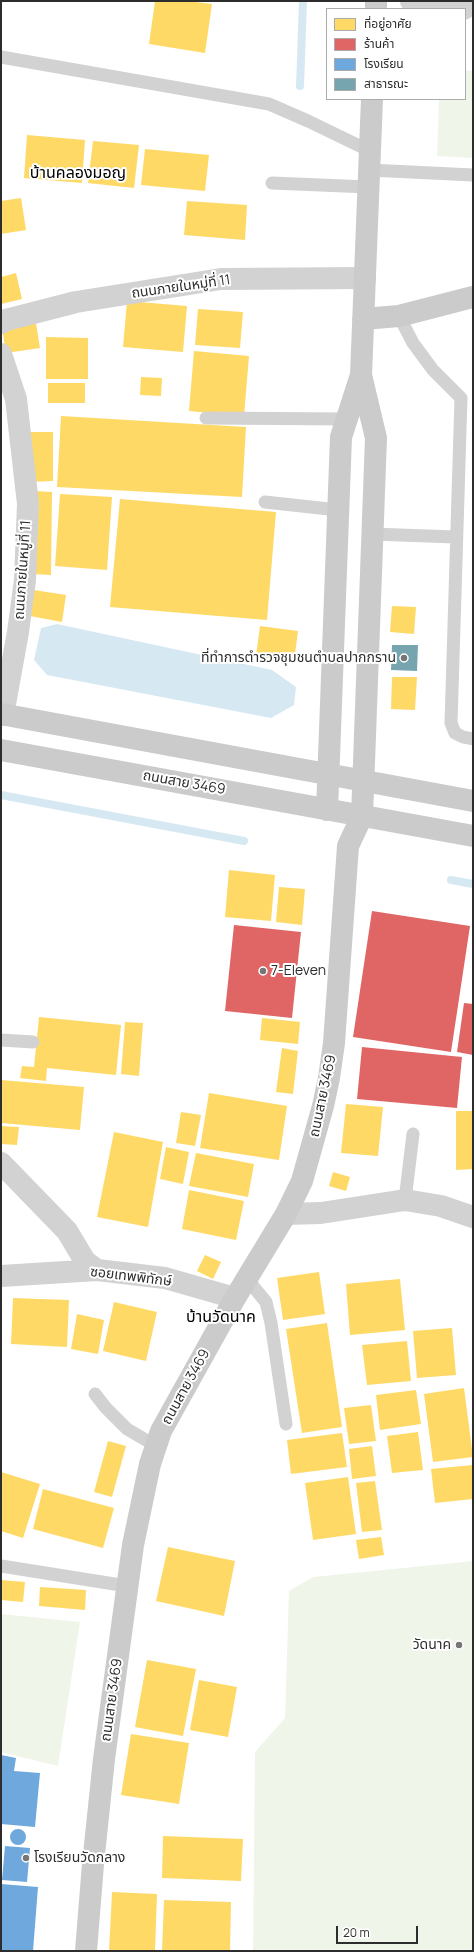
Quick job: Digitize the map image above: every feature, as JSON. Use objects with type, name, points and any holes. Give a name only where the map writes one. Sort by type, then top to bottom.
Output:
[{"type":"street","points":[[411,1],[458,8]]},
{"type":"street","points":[[348,846],[327,810],[328,774],[341,437],[361,375],[372,100]]},
{"type":"street","name":"ถนนภายในหมู่ที่ 11","points":[[1,323],[6,320],[76,302],[221,279],[365,278]]},
{"type":"street","points":[[363,319],[399,316],[473,297]]},
{"type":"street","name":"ถนนภายในหมู่ที่ 11","points":[[1,354],[16,399],[28,504],[25,580],[18,632],[2,714]]},
{"type":"street","points":[[361,375],[376,438],[362,816]]},
{"type":"street","points":[[2,714],[473,801]]},
{"type":"street","name":"ถนนสาย 3469","points":[[1,750],[473,836]]},
{"type":"street","name":"ถนนสาย 3469","points":[[86,1951],[104,1759],[127,1586],[143,1494],[161,1432],[235,1298],[286,1214],[302,1181],[323,1106],[329,1078],[334,1043],[348,846],[362,816]]},
{"type":"street","points":[[1,1163],[66,1231],[85,1261],[97,1270]]},
{"type":"street","points":[[286,1214],[321,1213],[405,1200],[441,1206],[473,1216]]},
{"type":"street","name":"ซอยเทพพิทักษ์","points":[[1,1276],[97,1270],[165,1278],[235,1298]]},
{"type":"lane","points":[[1,56],[269,104],[308,121],[369,169]]},
{"type":"lane","points":[[272,183],[369,169],[473,175]]},
{"type":"lane","points":[[399,316],[413,343],[433,370],[461,398],[451,723],[455,733],[463,737],[473,739]]},
{"type":"lane","points":[[206,418],[347,420]]},
{"type":"lane","points":[[265,502],[338,510]]},
{"type":"lane","points":[[372,534],[456,536]]},
{"type":"lane","points":[[1,1040],[32,1042]]},
{"type":"lane","points":[[405,1200],[413,1134]]},
{"type":"lane","points":[[247,1279],[266,1302],[271,1323],[286,1424]]},
{"type":"lane","points":[[95,1394],[106,1408],[127,1429],[156,1446]]},
{"type":"lane","points":[[1,1566],[127,1586]]},
{"type":"shaded area","points":[[466,70],[473,71],[473,158],[437,156],[439,100],[466,100]]},
{"type":"shaded area","points":[[473,1561],[473,1951],[253,1951],[255,1752],[285,1718],[289,1591],[313,1577]]},
{"type":"shaded area","points":[[1,1614],[80,1622],[58,1766],[1,1752]]},
{"type":"water","points":[[57,624],[272,670],[296,687],[294,705],[271,718],[47,675],[34,660],[41,628]]},
{"type":"building: ที่อยู่อาศัย","points":[[155,1],[188,1],[212,4],[205,53],[149,44]]},
{"type":"building: ที่อยู่อาศัย","points":[[27,135],[85,140],[82,183],[24,178]]},
{"type":"building: ที่อยู่อาศัย","points":[[93,141],[139,145],[134,188],[88,183]]},
{"type":"building: ที่อยู่อาศัย","points":[[145,149],[209,155],[205,191],[141,185]]},
{"type":"building: ที่อยู่อาศัย","points":[[21,198],[26,230],[1,234],[1,201]]},
{"type":"building: ที่อยู่อาศัย","points":[[187,201],[247,205],[245,240],[184,235]]},
{"type":"building: ที่อยู่อาศัย","points":[[16,273],[22,299],[1,304],[1,277]]},
{"type":"building: ที่อยู่อาศัย","points":[[127,301],[187,306],[183,352],[123,347]]},
{"type":"building: ที่อยู่อาศัย","points":[[198,309],[243,312],[240,348],[195,345]]},
{"type":"building: ที่อยู่อาศัย","points":[[36,323],[40,348],[6,353],[2,328]]},
{"type":"building: ที่อยู่อาศัย","points":[[46,337],[88,338],[88,379],[46,379]]},
{"type":"building: ที่อยู่อาศัย","points":[[194,351],[249,356],[244,416],[189,411]]},
{"type":"building: ที่อยู่อาศัย","points":[[141,377],[162,378],[161,396],[140,395]]},
{"type":"building: ที่อยู่อาศัย","points":[[48,383],[85,383],[85,403],[48,403]]},
{"type":"building: ที่อยู่อาศัย","points":[[61,416],[246,427],[242,497],[57,487]]},
{"type":"building: ที่อยู่อาศัย","points":[[28,432],[53,432],[53,481],[29,482]]},
{"type":"building: ที่อยู่อาศัย","points":[[35,491],[52,492],[51,575],[33,574]]},
{"type":"building: ที่อยู่อาศัย","points":[[60,494],[112,497],[107,570],[55,566]]},
{"type":"building: ที่อยู่อาศัย","points":[[120,499],[276,512],[267,620],[110,607]]},
{"type":"building: ที่อยู่อาศัย","points":[[34,590],[66,595],[62,622],[30,616]]},
{"type":"building: ที่อยู่อาศัย","points":[[392,606],[416,607],[414,634],[390,632]]},
{"type":"building: ที่อยู่อาศัย","points":[[260,626],[298,631],[294,662],[256,656]]},
{"type":"building: ที่อยู่อาศัย","points":[[392,677],[417,677],[415,710],[391,709]]},
{"type":"building: ที่อยู่อาศัย","points":[[229,870],[275,875],[271,921],[225,917]]},
{"type":"building: ที่อยู่อาศัย","points":[[279,887],[305,889],[302,925],[276,922]]},
{"type":"building: ที่อยู่อาศัย","points":[[39,1017],[121,1025],[116,1075],[47,1068],[46,1081],[20,1078],[22,1066],[34,1067]]},
{"type":"building: ที่อยู่อาศัย","points":[[262,1018],[300,1022],[298,1044],[260,1040]]},
{"type":"building: ที่อยู่อาศัย","points":[[125,1022],[143,1023],[139,1076],[121,1074]]},
{"type":"building: ที่อยู่อาศัย","points":[[282,1048],[298,1051],[293,1094],[276,1092]]},
{"type":"building: ที่อยู่อาศัย","points":[[1,1080],[84,1087],[80,1130],[1,1123]]},
{"type":"building: ที่อยู่อาศัย","points":[[209,1093],[287,1106],[279,1160],[200,1148]]},
{"type":"building: ที่อยู่อาศัย","points":[[346,1104],[383,1107],[378,1156],[341,1153]]},
{"type":"building: ที่อยู่อาศัย","points":[[456,1111],[473,1111],[473,1169],[456,1170]]},
{"type":"building: ที่อยู่อาศัย","points":[[181,1112],[201,1115],[195,1146],[176,1143]]},
{"type":"building: ที่อยู่อาศัย","points":[[1,1126],[19,1127],[17,1145],[1,1144]]},
{"type":"building: ที่อยู่อาศัย","points":[[114,1132],[163,1142],[148,1227],[97,1217]]},
{"type":"building: ที่อยู่อาศัย","points":[[166,1147],[189,1152],[183,1184],[160,1179]]},
{"type":"building: ที่อยู่อาศัย","points":[[196,1153],[254,1164],[248,1197],[189,1186]]},
{"type":"building: ที่อยู่อาศัย","points":[[333,1172],[350,1177],[346,1191],[329,1186]]},
{"type":"building: ที่อยู่อาศัย","points":[[189,1190],[244,1201],[236,1240],[182,1229]]},
{"type":"building: ที่อยู่อาศัย","points":[[205,1255],[221,1262],[213,1279],[197,1271]]},
{"type":"building: ที่อยู่อาศัย","points":[[319,1272],[325,1314],[283,1320],[277,1278]]},
{"type":"building: ที่อยู่อาศัย","points":[[400,1279],[405,1330],[350,1335],[346,1284]]},
{"type":"building: ที่อยู่อาศัย","points":[[13,1298],[69,1300],[67,1347],[11,1344]]},
{"type":"building: ที่อยู่อาศัย","points":[[114,1302],[157,1312],[146,1361],[103,1351]]},
{"type":"building: ที่อยู่อาศัย","points":[[77,1314],[104,1320],[98,1354],[71,1349]]},
{"type":"building: ที่อยู่อาศัย","points":[[327,1323],[342,1427],[302,1433],[286,1329]]},
{"type":"building: ที่อยู่อาศัย","points":[[452,1328],[456,1375],[417,1378],[413,1331]]},
{"type":"building: ที่อยู่อาศัย","points":[[407,1341],[411,1381],[367,1385],[362,1345]]},
{"type":"building: ที่อยู่อาศัย","points":[[464,1388],[473,1457],[433,1462],[424,1394]]},
{"type":"building: ที่อยู่อาศัย","points":[[416,1390],[421,1424],[380,1430],[376,1395]]},
{"type":"building: ที่อยู่อาศัย","points":[[371,1405],[376,1441],[349,1444],[344,1408]]},
{"type":"building: ที่อยู่อาศัย","points":[[418,1432],[423,1470],[392,1473],[387,1436]]},
{"type":"building: ที่อยู่อาศัย","points":[[342,1433],[347,1467],[291,1474],[287,1440]]},
{"type":"building: ที่อยู่อาศัย","points":[[108,1441],[126,1446],[112,1497],[94,1492]]},
{"type":"building: ที่อยู่อาศัย","points":[[372,1446],[376,1476],[352,1479],[349,1449]]},
{"type":"building: ที่อยู่อาศัย","points":[[473,1465],[473,1499],[435,1503],[431,1469]]},
{"type":"building: ที่อยู่อาศัย","points":[[1,1472],[40,1484],[23,1538],[1,1531]]},
{"type":"building: ที่อยู่อาศัย","points":[[348,1477],[356,1534],[313,1540],[305,1483]]},
{"type":"building: ที่อยู่อาศัย","points":[[375,1481],[382,1530],[362,1532],[356,1483]]},
{"type":"building: ที่อยู่อาศัย","points":[[43,1489],[114,1508],[103,1548],[33,1529]]},
{"type":"building: ที่อยู่อาศัย","points":[[381,1537],[384,1555],[359,1559],[356,1540]]},
{"type":"building: ที่อยู่อาศัย","points":[[168,1547],[235,1561],[224,1616],[156,1601]]},
{"type":"building: ที่อยู่อาศัย","points":[[1,1580],[25,1582],[23,1602],[1,1600]]},
{"type":"building: ที่อยู่อาศัย","points":[[40,1587],[86,1590],[85,1610],[39,1606]]},
{"type":"building: ที่อยู่อาศัย","points":[[147,1660],[196,1669],[183,1736],[135,1727]]},
{"type":"building: ที่อยู่อาศัย","points":[[199,1680],[237,1687],[228,1737],[190,1730]]},
{"type":"building: ที่อยู่อาศัย","points":[[131,1734],[189,1743],[179,1804],[121,1795]]},
{"type":"building: ที่อยู่อาศัย","points":[[163,1836],[243,1839],[241,1881],[162,1878]]},
{"type":"building: ที่อยู่อาศัย","points":[[112,1892],[157,1894],[155,1951],[109,1951]]},
{"type":"building: ที่อยู่อาศัย","points":[[164,1900],[231,1902],[230,1951],[162,1951]]},
{"type":"building: ร้านค้า","points":[[372,911],[470,926],[451,1052],[353,1037]]},
{"type":"building: ร้านค้า","name":"7-Eleven","points":[[234,925],[301,932],[292,1018],[225,1011]]},
{"type":"building: ร้านค้า","points":[[464,1003],[473,1004],[473,1055],[457,1052]]},
{"type":"building: ร้านค้า","points":[[362,1047],[462,1057],[457,1108],[357,1099]]},
{"type":"building: โรงเรียน","points":[[1,1755],[16,1758],[14,1771],[40,1773],[35,1827],[1,1824]]},
{"type":"building: โรงเรียน","points":[[18,1829],[24,1831],[26,1837],[24,1843],[18,1845],[12,1843],[10,1837],[12,1831]]},
{"type":"building: โรงเรียน","points":[[5,1846],[30,1848],[27,1882],[2,1880]]},
{"type":"building: โรงเรียน","points":[[1,1884],[38,1887],[33,1951],[1,1951]]},
{"type":"building: สาธารณะ","name":"ที่ทำการตำรวจชุมชนตำบลปากกราน","points":[[392,645],[418,645],[417,671],[391,670]]},
{"type":"waterway","points":[[300,86],[303,1]]},
{"type":"waterway","points":[[1,795],[244,841]]},
{"type":"waterway","points":[[451,880],[473,884]]},
{"type":"place","name":"ที่ทำการตำรวจชุมชนตำบลปากกราน","points":[[404,658]]},
{"type":"place","name":"7-Eleven","points":[[263,971]]},
{"type":"place","name":"วัดนาค","points":[[459,1645]]},
{"type":"place","name":"โรงเรียนวัดกลาง","points":[[26,1858]]},
{"type":"district","name":"บ้านคลองมอญ","points":[[78,174]]},
{"type":"district","name":"บ้านวัดนาค","points":[[221,1318]]}]
